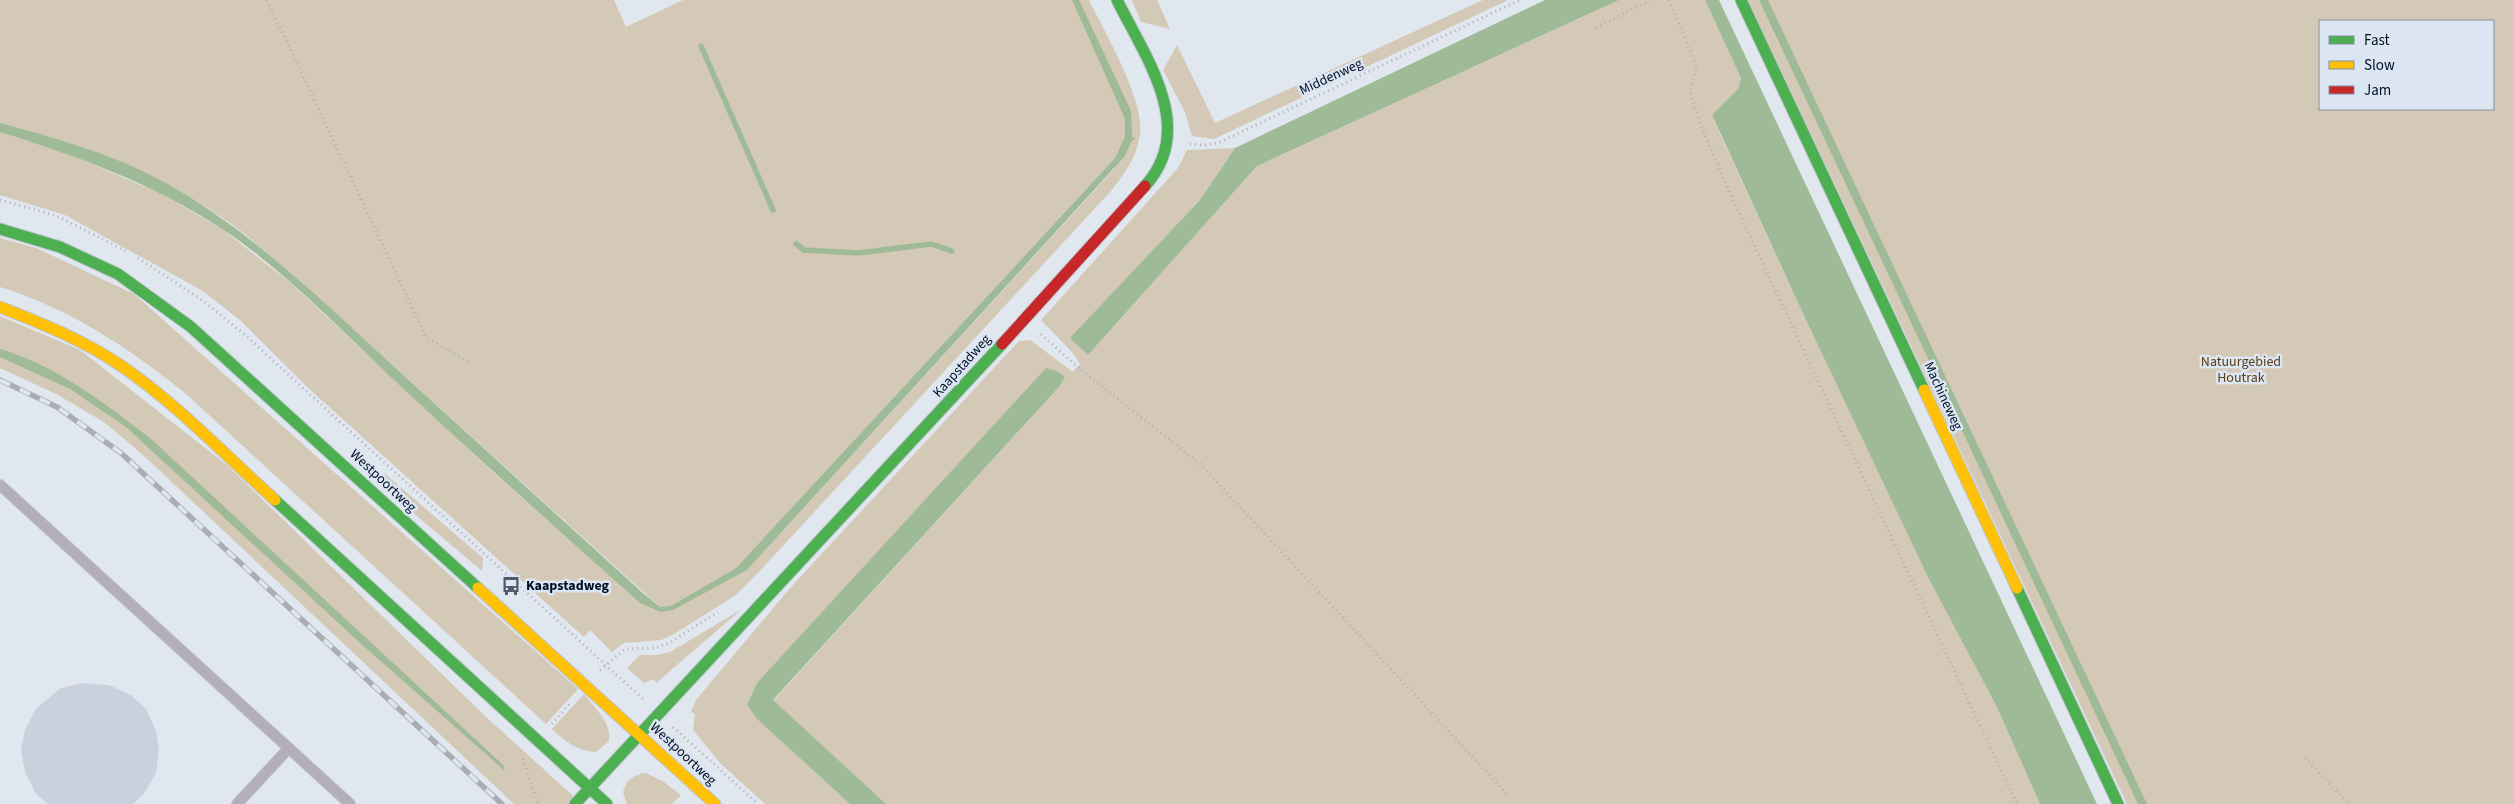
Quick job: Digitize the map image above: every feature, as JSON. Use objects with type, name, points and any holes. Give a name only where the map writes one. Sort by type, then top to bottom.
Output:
[{"type":"street","name":"Kaapstadweg","points":[[575,804],[1025,319],[1146,186],[1162,164],[1169,142],[1170,122],[1166,106],[1117,0]]},
{"type":"street","name":"Machineweg","points":[[1741,0],[2118,804]]},
{"type":"street","name":"Westpoortweg","points":[[0,228],[60,247],[118,274],[191,327],[715,804]]},
{"type":"street","points":[[0,307],[56,329],[120,365],[174,408],[608,804]]},
{"type":"lane","points":[[0,485],[350,804]]},
{"type":"lane","points":[[237,804],[289,748]]},
{"type":"path","points":[[267,0],[426,336],[468,362]]},
{"type":"path","name":"Middenweg","points":[[1169,142],[1205,145],[1218,143],[1520,0]]},
{"type":"path","points":[[1596,28],[1650,0]]},
{"type":"path","points":[[1669,0],[1697,68],[1690,91],[1700,123],[1731,196],[2017,804]]},
{"type":"path","points":[[1025,319],[1075,365],[1200,464],[1508,795]]},
{"type":"path","name":"Westpoortweg","points":[[725,608],[669,644],[655,648],[625,648],[605,665],[758,804]]},
{"type":"path","points":[[2305,758],[2349,804]]},
{"type":"green space","points":[[0,0],[614,0],[626,27],[683,0],[1089,0],[1130,86],[1140,121],[1140,135],[1133,158],[1110,192],[736,595],[674,634],[661,640],[624,643],[612,652],[590,630],[584,637],[306,386],[241,321],[203,291],[65,215],[0,195],[0,132],[61,151],[162,194],[222,229],[293,285],[495,474],[640,603],[660,612],[660,607],[292,274],[230,223],[204,205],[149,175],[90,151],[0,123]],"holes":[[[1115,158],[1115,168],[747,570],[674,605],[736,568]]]},
{"type":"green space","points":[[1132,0],[1157,0],[1170,29],[1141,22]]},
{"type":"green space","points":[[1483,0],[1508,0],[1214,139],[1192,136],[1185,112],[1163,70],[1177,45],[1215,123]]},
{"type":"green space","points":[[1619,0],[1705,0],[1741,78],[1738,89],[1712,115],[1800,307],[1996,705],[2040,804],[886,804],[773,701],[1059,387],[1064,377],[1057,371],[757,683],[747,703],[756,718],[850,804],[765,804],[721,764],[693,730],[695,714],[691,712],[696,700],[791,587],[1019,341],[1030,340],[1073,372],[1080,364],[1073,353],[1041,320],[1178,168],[1187,150],[1235,148],[1200,200],[1071,338],[1088,355],[1257,166]]},
{"type":"green space","name":"Natuurgebied Houtrak","points":[[1748,0],[2514,0],[2514,804],[2127,804]]},
{"type":"green space","points":[[0,238],[36,248],[134,294],[578,689],[546,724],[185,393],[164,376],[120,345],[74,318],[50,306],[0,287]]},
{"type":"green space","points":[[0,316],[80,350],[227,465],[486,717],[582,804],[514,804],[144,456],[104,422],[56,394],[0,368]]},
{"type":"green space","points":[[384,473],[483,558],[482,571],[379,484]]},
{"type":"green space","points":[[742,609],[656,683],[654,679],[644,683],[627,668],[640,655],[657,655],[670,652]]},
{"type":"green space","points":[[584,694],[605,721],[608,728],[609,741],[596,752],[583,750],[572,745],[552,729]]},
{"type":"green space","points":[[646,773],[664,782],[681,795],[672,804],[627,804],[623,792],[626,784],[634,776]]},
{"type":"shaded area","points":[[1072,0],[1079,0],[1131,111],[1132,137],[1135,138],[1132,140],[1125,156],[747,570],[673,610],[660,612],[640,603],[456,437],[289,281],[245,245],[196,213],[142,185],[86,161],[0,132],[0,123],[63,141],[125,163],[164,182],[225,221],[254,242],[309,289],[644,594],[660,607],[671,606],[736,568],[1115,158],[1125,137],[1125,119]]},
{"type":"shaded area","points":[[1545,0],[1619,0],[1257,166],[1088,355],[1070,338],[1200,200],[1235,148]]},
{"type":"shaded area","points":[[1705,0],[1719,0],[2097,804],[2040,804],[1996,705],[1929,579],[1800,307],[1712,115],[1738,89],[1741,78]]},
{"type":"shaded area","points":[[1759,0],[1768,0],[2147,804],[2138,804]]},
{"type":"shaded area","points":[[0,349],[41,365],[79,386],[150,438],[501,763],[505,768],[504,770],[358,641],[126,427],[70,389],[0,357]]},
{"type":"shaded area","points":[[1046,368],[1057,371],[1065,377],[1059,387],[773,700],[886,804],[850,804],[756,718],[747,704],[757,683]]},
{"type":"building","points":[[82,683],[109,685],[131,695],[146,709],[156,731],[159,749],[156,773],[144,794],[133,804],[48,804],[36,794],[25,772],[21,749],[25,730],[36,709],[59,689]]},
{"type":"waterway","points":[[701,46],[773,210]]},
{"type":"waterway","points":[[796,244],[804,250],[858,253],[931,244],[952,251]]},
{"type":"railway","points":[[0,380],[57,407],[121,453],[502,804]]},
{"type":"traffic: fast","points":[[1117,0],[1152,69],[1167,117],[1167,140],[1160,164],[1145,186]]},
{"type":"traffic: fast","points":[[1741,0],[1924,390]]},
{"type":"traffic: fast","points":[[0,229],[60,247],[118,274],[191,327],[478,588]]},
{"type":"traffic: fast","points":[[575,804],[1002,344]]},
{"type":"traffic: fast","points":[[275,500],[607,804]]},
{"type":"traffic: fast","points":[[2017,588],[2118,804]]},
{"type":"traffic: slow","points":[[0,307],[77,340],[120,365],[161,396],[275,500]]},
{"type":"traffic: slow","points":[[1924,390],[2017,588]]},
{"type":"traffic: slow","points":[[478,588],[715,804]]},
{"type":"traffic: jam","points":[[1002,344],[1145,186]]},
{"type":"place","name":"Kaapstadweg","points":[[511,586]]}]
